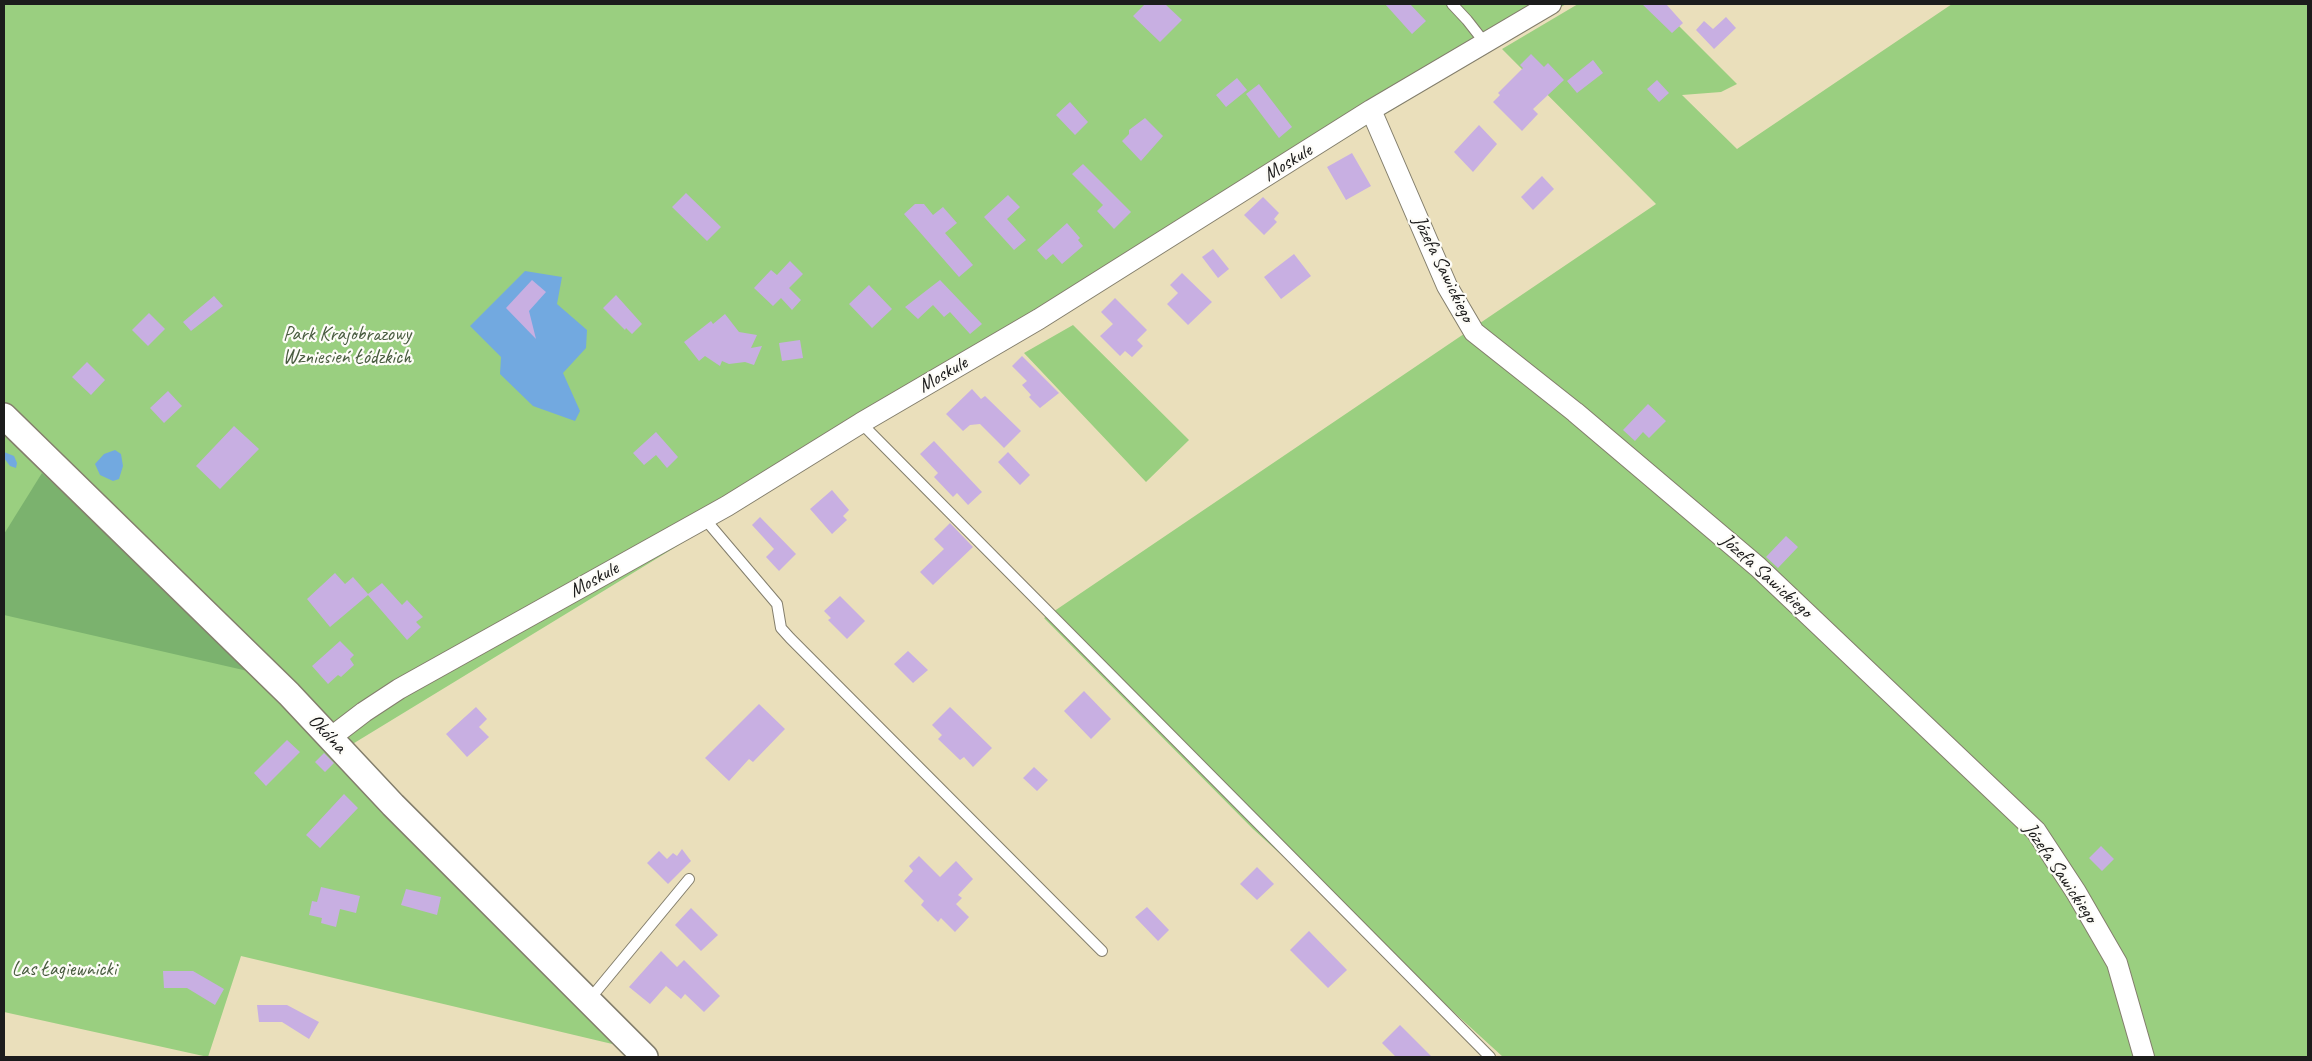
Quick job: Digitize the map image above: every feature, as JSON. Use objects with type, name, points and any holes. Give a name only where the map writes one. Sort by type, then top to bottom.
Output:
[{"type":"street","name":"Moskule","points":[[330,738],[399,689],[704,518],[1039,319],[1371,110],[1551,4]]},
{"type":"street","name":"Józefa Sawickiego","points":[[1371,110],[1447,286],[1474,332],[1575,412],[1758,567],[1853,655],[2036,831],[2076,892],[2117,963],[2144,1057]]},
{"type":"street","name":"Okólna","points":[[4,416],[289,694],[330,738],[645,1057]]},
{"type":"lane","points":[[1452,4],[1485,43]]},
{"type":"lane","points":[[861,423],[1490,1057]]},
{"type":"lane","points":[[704,518],[777,604],[781,628],[1102,951]]},
{"type":"lane","points":[[588,1001],[689,880]]},
{"type":"green space","name":"Park Krajobrazowy Wzniesień Łódzkich","points":[[4,4],[1566,4],[346,748],[646,1052],[241,956],[208,1057],[4,1012]]},
{"type":"green space","points":[[1578,4],[1657,4],[1737,84],[1721,92],[1682,95],[1737,149],[1952,4],[2308,4],[2308,1057],[1503,1057],[1253,829],[1044,618],[1656,204],[1502,49]]},
{"type":"green space","points":[[1073,325],[1189,440],[1146,482],[1024,353]]},
{"type":"green space","points":[[42,473],[252,672],[4,615],[4,534]]},
{"type":"water","points":[[525,271],[562,277],[557,304],[587,330],[586,348],[563,373],[580,411],[575,421],[533,406],[500,374],[501,357],[470,326]]},
{"type":"water","points":[[115,450],[121,454],[123,466],[119,479],[113,481],[100,475],[95,464],[104,454]]},
{"type":"water","points":[[4,452],[14,456],[17,463],[16,468],[10,466],[4,458]]},
{"type":"building","points":[[1145,4],[1165,4],[1182,20],[1160,42],[1133,16]]},
{"type":"building","points":[[1385,4],[1410,4],[1426,21],[1412,34]]},
{"type":"building","points":[[1642,4],[1666,4],[1683,23],[1672,33]]},
{"type":"building","points":[[1726,17],[1736,28],[1714,49],[1696,30],[1704,21],[1713,29]]},
{"type":"building","points":[[1531,54],[1544,67],[1548,63],[1564,80],[1533,109],[1538,114],[1522,131],[1493,102],[1500,95],[1498,93],[1523,68],[1520,65]]},
{"type":"building","points":[[1593,60],[1603,73],[1577,93],[1567,81]]},
{"type":"building","points":[[1237,78],[1247,90],[1226,107],[1216,95]]},
{"type":"building","points":[[1657,80],[1669,93],[1659,102],[1647,89]]},
{"type":"building","points":[[1259,84],[1292,127],[1279,138],[1246,94]]},
{"type":"building","points":[[1070,102],[1088,122],[1075,135],[1056,115]]},
{"type":"building","points":[[1145,118],[1163,136],[1141,161],[1122,141],[1129,134],[1129,130]]},
{"type":"building","points":[[1479,125],[1497,144],[1473,172],[1454,152]]},
{"type":"building","points":[[1352,153],[1371,186],[1346,200],[1327,167]]},
{"type":"building","points":[[1083,164],[1131,212],[1114,229],[1097,211],[1103,205],[1072,174]]},
{"type":"building","points":[[1542,176],[1554,189],[1533,210],[1521,197]]},
{"type":"building","points":[[686,193],[721,227],[707,241],[672,207]]},
{"type":"building","points":[[1008,195],[1020,207],[1007,219],[1026,240],[1014,250],[984,217]]},
{"type":"building","points":[[1263,197],[1279,213],[1274,219],[1277,222],[1264,235],[1244,215]]},
{"type":"building","points":[[915,204],[924,204],[933,215],[943,207],[957,223],[945,233],[973,265],[959,277],[904,214]]},
{"type":"building","points":[[1067,223],[1080,238],[1078,240],[1083,246],[1062,264],[1053,254],[1046,260],[1037,250]]},
{"type":"building","points":[[1213,249],[1229,269],[1218,278],[1202,257]]},
{"type":"building","points":[[1294,254],[1311,276],[1281,299],[1264,277]]},
{"type":"building","points":[[790,261],[803,274],[789,288],[801,300],[792,310],[781,298],[773,306],[754,288],[771,270],[777,275]]},
{"type":"building","points":[[1182,273],[1212,302],[1188,325],[1167,304],[1178,293],[1170,285]]},
{"type":"building","points":[[532,280],[546,292],[529,311],[536,339],[506,308]]},
{"type":"building","points":[[940,280],[982,324],[970,334],[950,312],[944,317],[933,305],[918,319],[905,307]]},
{"type":"building","points":[[869,285],[892,309],[872,328],[849,304]]},
{"type":"building","points":[[616,295],[642,324],[632,334],[626,328],[625,330],[603,308]]},
{"type":"building","points":[[214,296],[223,306],[191,331],[183,322]]},
{"type":"building","points":[[1115,298],[1147,330],[1137,340],[1143,346],[1132,357],[1125,351],[1120,356],[1100,336],[1113,324],[1101,312]]},
{"type":"building","points":[[149,313],[165,329],[148,346],[132,330]]},
{"type":"building","points":[[725,314],[739,332],[757,335],[751,348],[762,346],[754,365],[745,362],[729,364],[722,361],[720,366],[705,356],[699,361],[684,342],[711,321],[713,324]]},
{"type":"building","points":[[800,340],[803,358],[782,361],[779,343]]},
{"type":"building","points":[[1022,356],[1059,393],[1040,408],[1029,397],[1031,395],[1022,385],[1027,381],[1012,366]]},
{"type":"building","points":[[87,362],[105,380],[91,395],[72,377]]},
{"type":"building","points":[[972,389],[981,399],[985,396],[1021,431],[1004,448],[980,424],[970,425],[963,431],[946,414]]},
{"type":"building","points":[[168,391],[182,406],[164,423],[150,408]]},
{"type":"building","points":[[1648,404],[1666,421],[1649,438],[1643,432],[1635,441],[1623,430]]},
{"type":"building","points":[[234,426],[259,449],[220,489],[196,466]]},
{"type":"building","points":[[656,432],[678,457],[667,468],[656,455],[644,465],[633,453]]},
{"type":"building","points":[[934,441],[982,492],[968,505],[957,493],[953,497],[934,477],[938,473],[920,454]]},
{"type":"building","points":[[1008,452],[1030,475],[1020,485],[998,462]]},
{"type":"building","points":[[832,490],[849,510],[843,516],[847,520],[832,534],[810,509]]},
{"type":"building","points":[[760,517],[796,554],[779,571],[766,557],[774,549],[752,525]]},
{"type":"building","points":[[950,523],[973,547],[933,585],[920,572],[944,549],[934,539]]},
{"type":"building","points":[[1786,536],[1798,547],[1778,568],[1766,557]]},
{"type":"building","points":[[335,573],[345,584],[353,577],[368,594],[382,583],[402,605],[407,600],[423,617],[416,622],[421,627],[407,640],[368,595],[330,627],[307,599]]},
{"type":"building","points":[[840,596],[865,621],[847,639],[828,620],[831,618],[824,611]]},
{"type":"building","points":[[340,641],[354,655],[350,659],[354,665],[341,677],[338,675],[328,684],[312,666]]},
{"type":"building","points":[[908,651],[928,670],[913,683],[894,664]]},
{"type":"building","points":[[1084,691],[1111,719],[1091,739],[1064,711]]},
{"type":"building","points":[[759,704],[785,729],[753,762],[749,759],[729,781],[705,758]]},
{"type":"building","points":[[476,707],[487,719],[479,727],[489,737],[467,757],[446,734]]},
{"type":"building","points":[[950,707],[992,748],[973,767],[964,757],[960,760],[938,739],[942,735],[932,725]]},
{"type":"building","points":[[287,740],[300,752],[266,786],[254,773]]},
{"type":"building","points":[[324,753],[334,763],[325,772],[315,762]]},
{"type":"building","points":[[1034,767],[1048,780],[1037,791],[1023,778]]},
{"type":"building","points":[[344,794],[358,808],[320,848],[306,835]]},
{"type":"building","points":[[2101,846],[2114,859],[2102,871],[2089,858]]},
{"type":"building","points":[[682,849],[691,861],[668,884],[647,863],[659,851],[667,859],[673,853],[677,856]]},
{"type":"building","points":[[919,856],[940,877],[956,861],[973,879],[958,895],[962,898],[956,904],[969,917],[955,932],[941,918],[938,922],[921,905],[924,901],[904,881],[913,871],[909,866]]},
{"type":"building","points":[[1257,867],[1274,884],[1257,900],[1240,884]]},
{"type":"building","points":[[321,887],[360,896],[356,913],[340,909],[336,927],[321,923],[322,918],[309,915],[312,901],[317,902]]},
{"type":"building","points":[[406,889],[441,897],[437,915],[401,905]]},
{"type":"building","points":[[1147,907],[1169,930],[1158,941],[1135,917]]},
{"type":"building","points":[[691,908],[718,935],[701,951],[675,925]]},
{"type":"building","points":[[1309,931],[1347,970],[1328,988],[1290,950]]},
{"type":"building","points":[[661,951],[677,967],[684,960],[720,996],[704,1012],[685,994],[681,999],[666,986],[650,1004],[629,987]]},
{"type":"building","points":[[163,971],[193,971],[224,989],[215,1005],[187,988],[164,988]]},
{"type":"building","points":[[257,1005],[287,1005],[319,1022],[309,1039],[282,1022],[259,1022]]},
{"type":"building","points":[[1400,1025],[1432,1057],[1396,1057],[1382,1043]]},
{"type":"park label","name":"Las Łagiewnicki","points":[[64,970]]}]
